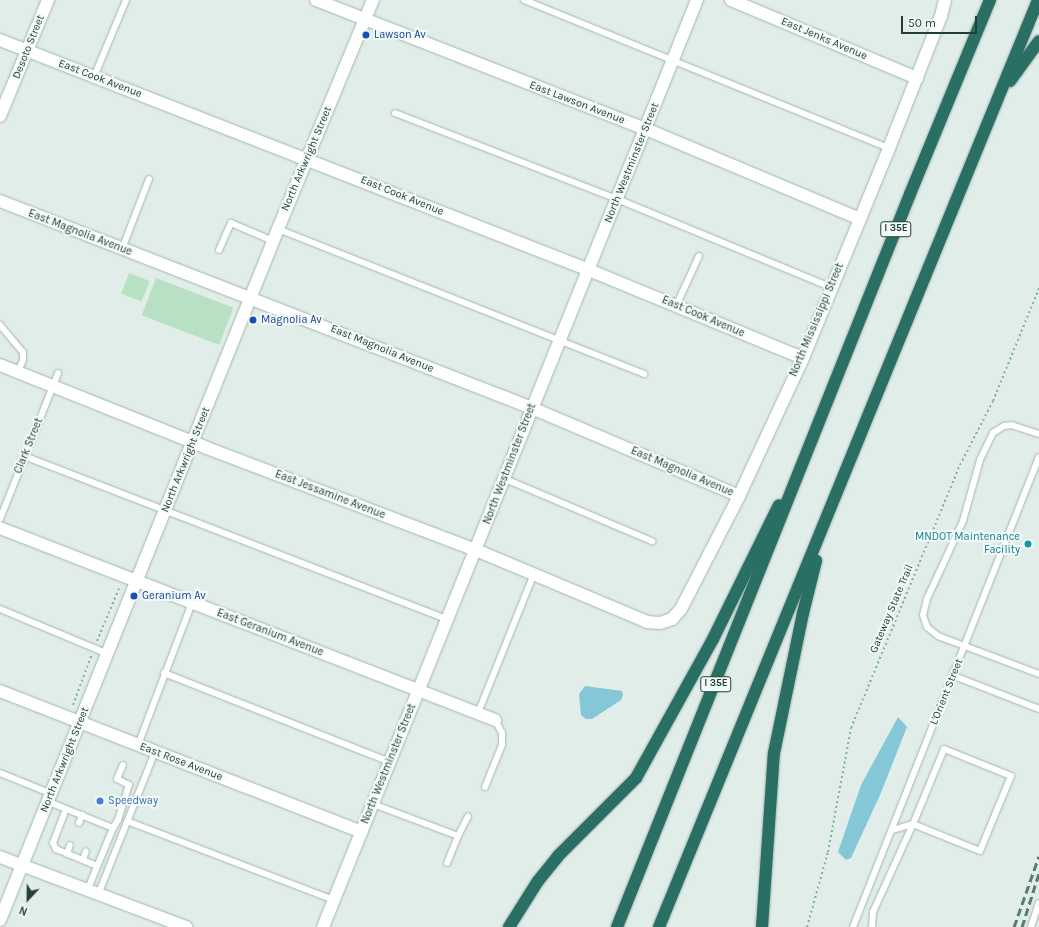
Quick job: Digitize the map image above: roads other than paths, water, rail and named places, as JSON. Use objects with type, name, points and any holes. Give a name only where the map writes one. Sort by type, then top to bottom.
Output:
[{"type":"highway","name":"I 35E","points":[[618,927],[812,440],[990,0]]},
{"type":"highway","points":[[660,927],[1038,0]]},
{"type":"highway","points":[[999,97],[1039,41]]},
{"type":"highway","points":[[509,927],[538,881],[558,856],[636,778],[713,639],[812,440]]},
{"type":"highway","points":[[762,927],[774,753],[803,613],[827,519]]},
{"type":"street","name":"Desoto Street","points":[[0,116],[48,0]]},
{"type":"street","name":"East Lawson Avenue","points":[[316,0],[646,129],[860,218]]},
{"type":"street","name":"North Arkwright Street","points":[[0,920],[166,512],[273,241],[373,0]]},
{"type":"street","name":"North Westminster Street","points":[[323,927],[697,0]]},
{"type":"street","name":"East Jenks Avenue","points":[[731,0],[917,78]]},
{"type":"street","name":"North Mississippi Street","points":[[660,622],[672,619],[681,609],[739,496],[803,358],[917,78],[941,16],[945,0]]},
{"type":"street","name":"East Cook Avenue","points":[[0,40],[589,270],[803,358]]},
{"type":"street","name":"East Magnolia Avenue","points":[[0,201],[532,408],[739,496]]},
{"type":"street","name":"East Jessamine Avenue","points":[[0,365],[476,550],[647,622],[660,622]]},
{"type":"street","name":"East Geranium Avenue","points":[[0,528],[495,720]]},
{"type":"street","name":"East Rose Avenue","points":[[0,691],[362,832]]},
{"type":"street","points":[[0,857],[186,927]]},
{"type":"lane","points":[[94,77],[126,0]]},
{"type":"lane","points":[[524,0],[889,148]]},
{"type":"lane","points":[[395,113],[617,199],[831,287]]},
{"type":"lane","points":[[122,249],[149,179]]},
{"type":"lane","points":[[219,250],[231,223],[273,241]]},
{"type":"lane","points":[[278,229],[560,339],[644,374]]},
{"type":"lane","points":[[676,306],[699,256]]},
{"type":"lane","points":[[0,325],[23,352],[23,360],[18,372]]},
{"type":"lane","name":"Clark Street","points":[[0,519],[58,373]]},
{"type":"lane","points":[[1039,434],[1012,425],[1004,426],[993,433],[980,460],[961,527],[924,607],[923,615],[927,627],[938,636],[1039,674]]},
{"type":"lane","points":[[24,456],[448,620]]},
{"type":"lane","name":"L'Orient Street","points":[[853,927],[966,647],[1039,457]]},
{"type":"lane","points":[[505,479],[652,541]]},
{"type":"lane","points":[[478,713],[534,574]]},
{"type":"lane","points":[[138,745],[164,673],[192,603]]},
{"type":"lane","points":[[0,609],[108,654]]},
{"type":"lane","points":[[164,673],[390,762]]},
{"type":"lane","points":[[954,676],[1039,709]]},
{"type":"lane","points":[[485,787],[502,745],[502,733],[495,720]]},
{"type":"lane","points":[[872,927],[873,912],[912,824],[944,748],[1011,776],[980,852],[912,824],[892,830]]},
{"type":"lane","points":[[93,893],[127,821],[155,752]]},
{"type":"lane","points":[[93,893],[97,866],[112,828],[118,820],[129,785],[117,779],[123,765]]},
{"type":"lane","points":[[0,773],[50,798],[66,809],[112,828]]},
{"type":"lane","points":[[373,804],[458,836]]},
{"type":"lane","points":[[66,809],[53,843],[56,849],[97,866]]},
{"type":"lane","points":[[79,823],[82,815]]},
{"type":"lane","points":[[447,864],[468,816]]},
{"type":"lane","points":[[127,821],[334,900]]},
{"type":"lane","points":[[95,829],[98,822]]},
{"type":"lane","points":[[67,854],[70,845]]},
{"type":"lane","points":[[83,860],[86,851]]},
{"type":"lane","points":[[1032,927],[1039,902]]},
{"type":"water","points":[[585,686],[622,691],[623,695],[621,700],[592,719],[586,719],[581,715],[579,694]]},
{"type":"water","points":[[898,717],[907,727],[880,795],[851,858],[846,860],[838,852],[861,785]]},
{"type":"railway","points":[[1014,927],[1039,856]]},
{"type":"railway","points":[[1022,927],[1039,873]]},
{"type":"place","name":"Lawson Av","points":[[366,35]]},
{"type":"place","name":"Magnolia Av","points":[[253,320]]},
{"type":"place","name":"MNDOT Maintenance Facility","points":[[1028,544]]},
{"type":"place","name":"Geranium Av","points":[[134,596]]},
{"type":"place","name":"Speedway","points":[[100,801]]}]
